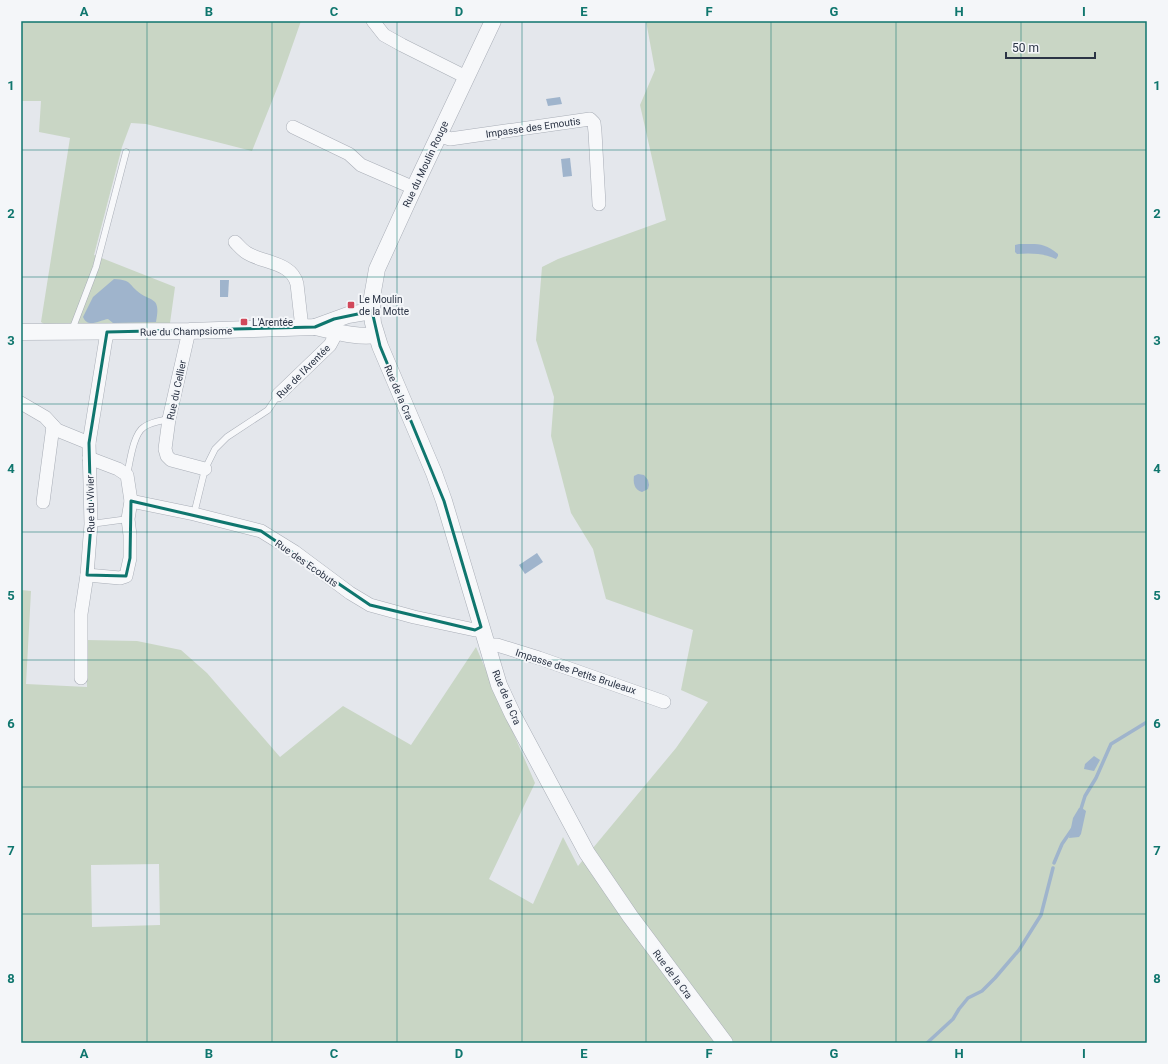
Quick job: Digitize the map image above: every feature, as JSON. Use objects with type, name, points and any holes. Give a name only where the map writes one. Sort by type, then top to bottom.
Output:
[{"type":"street","points":[[373,21],[384,35],[466,77]]},
{"type":"street","name":"Rue du Moulin Rouge","points":[[372,311],[377,269],[438,135],[493,21]]},
{"type":"street","name":"Impasse des Emoutis","points":[[438,135],[450,138],[590,119],[594,123],[595,132],[599,204]]},
{"type":"street","points":[[293,127],[349,154],[361,166],[414,188]]},
{"type":"street","points":[[235,242],[248,254],[285,268],[292,274],[295,278],[308,327],[369,336],[376,335]]},
{"type":"street","name":"Rue du Champsiome","points":[[21,332],[189,331],[308,327],[348,314],[372,311]]},
{"type":"street","name":"Rue de la Cra","points":[[372,311],[376,335],[444,501],[499,685],[513,715],[587,853],[630,916],[725,1043]]},
{"type":"street","name":"Rue du Cellier","points":[[189,331],[169,419],[165,449],[167,456],[171,460],[205,469]]},
{"type":"street","name":"Rue du Vivier","points":[[81,678],[81,614],[87,575],[91,524],[89,443],[107,332]]},
{"type":"street","name":"Rue de l'Arentée","points":[[278,395],[330,345],[337,332]]},
{"type":"street","points":[[21,403],[45,417],[57,430],[89,443]]},
{"type":"street","points":[[43,502],[52,426]]},
{"type":"street","points":[[87,575],[120,578],[126,576],[130,558],[128,519],[131,500],[127,475],[118,469],[89,458]]},
{"type":"street","name":"Rue des Ecobuts","points":[[131,500],[261,531],[295,552],[350,593],[370,605],[414,617],[475,630],[481,627]]},
{"type":"street","name":"Impasse des Petits Bruleaux","points":[[487,645],[497,646],[539,658],[664,702]]},
{"type":"lane","points":[[71,332],[96,267],[126,152]]},
{"type":"lane","name":"Rue de l'Arentée","points":[[194,514],[205,469],[215,449],[227,437],[268,410],[278,395]]},
{"type":"lane","points":[[127,475],[136,435],[143,428],[151,424],[169,419]]},
{"type":"lane","points":[[91,524],[128,519]]},
{"type":"highlighted area","points":[[372,311],[380,346],[444,501],[481,627],[475,630],[370,605],[261,531],[131,501],[130,558],[126,576],[87,575],[91,524],[89,443],[107,332],[315,327],[334,319]]},
{"type":"green space","points":[[21,21],[301,21],[280,81],[252,151],[146,124],[131,123],[122,147],[94,255],[175,287],[170,323],[44,324],[41,322],[70,138],[39,132],[41,101],[21,101]]},
{"type":"green space","points":[[646,21],[1147,21],[1147,1043],[21,1043],[21,590],[31,591],[26,684],[87,687],[86,640],[137,641],[181,650],[207,673],[280,757],[343,706],[411,745],[476,647],[535,783],[489,879],[533,904],[563,837],[578,866],[676,748],[708,702],[681,690],[693,630],[606,599],[593,549],[571,513],[551,436],[554,397],[536,340],[542,267],[558,259],[666,220],[640,105],[655,70]],"holes":[[[159,864],[160,925],[92,927],[91,865]]]},
{"type":"water","points":[[560,97],[562,104],[548,106],[546,99]]},
{"type":"water","points":[[570,158],[572,176],[563,177],[561,159]]},
{"type":"water","points":[[1036,244],[1049,247],[1058,254],[1058,256],[1056,259],[1042,255],[1017,254],[1015,252],[1015,245]]},
{"type":"water","points":[[114,279],[124,280],[141,294],[155,302],[157,309],[156,322],[113,323],[108,319],[94,323],[88,323],[85,321],[83,317],[93,297]]},
{"type":"water","points":[[220,280],[229,280],[228,297],[220,297]]},
{"type":"water","points":[[638,474],[644,475],[648,480],[648,489],[642,492],[637,490],[634,483],[634,476]]},
{"type":"water","points":[[537,553],[543,562],[525,574],[519,565]]},
{"type":"water","points":[[1094,756],[1100,760],[1094,771],[1084,769],[1085,764]]},
{"type":"water","points":[[1079,808],[1086,811],[1081,834],[1079,837],[1069,838],[1073,818]]},
{"type":"waterway","points":[[1080,812],[1085,796],[1096,778],[1111,744],[1147,722]]},
{"type":"waterway","points":[[1054,863],[1062,844],[1073,828]]},
{"type":"waterway","points":[[927,1043],[953,1019],[968,998],[982,991],[995,978],[1019,950],[1041,915],[1053,868]]},
{"type":"place","name":"Le Moulin de la Motte","points":[[351,305]]},
{"type":"place","name":"L'Arentée","points":[[244,322]]}]
